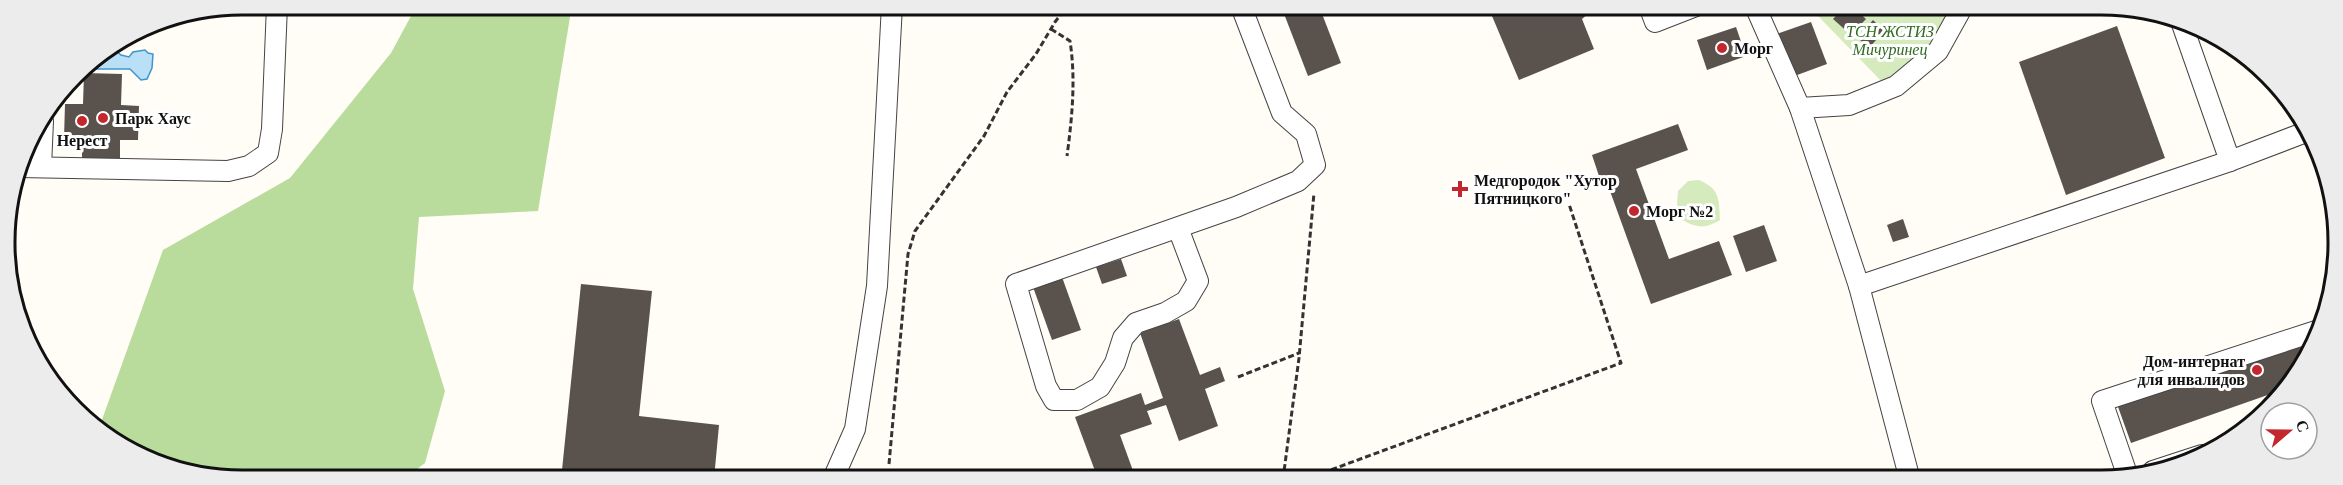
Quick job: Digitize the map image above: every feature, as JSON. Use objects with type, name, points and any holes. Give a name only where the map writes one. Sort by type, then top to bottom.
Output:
[{"type":"street","points":[[28,167],[228,171],[249,166],[268,153],[272,129],[277,15]]},
{"type":"street","points":[[837,470],[855,429],[877,286],[891,15]]},
{"type":"street","points":[[1178,228],[1198,281],[1186,301],[1165,313],[1136,323],[1123,338],[1115,363],[1101,387],[1077,400],[1054,400],[1046,386],[1016,284],[1178,228],[1298,181],[1315,165],[1306,134],[1282,113],[1245,15]]},
{"type":"street","points":[[1652,15],[1655,22],[1673,15]]},
{"type":"street","points":[[1759,15],[1800,108],[1859,286],[1907,470]]},
{"type":"street","points":[[1800,108],[1849,105],[1896,86],[1938,51],[1959,15]]},
{"type":"street","points":[[2184,31],[2230,160]]},
{"type":"street","points":[[41,168],[42,134]]},
{"type":"street","points":[[1859,286],[2301,134]]},
{"type":"street","points":[[2125,469],[2102,401],[2310,333]]},
{"type":"path","points":[[889,464],[908,254],[915,231],[984,136],[1007,92],[1036,54],[1061,15]]},
{"type":"path","points":[[1051,29],[1070,41],[1073,59],[1073,110],[1066,156]]},
{"type":"path","points":[[1284,470],[1311,239],[1315,165]]},
{"type":"path","points":[[1330,470],[1621,363],[1569,204]]},
{"type":"path","points":[[1238,377],[1299,353]]},
{"type":"green space","points":[[412,15],[570,15],[538,211],[419,217],[413,289],[445,391],[425,463],[416,470],[228,470],[198,466],[155,453],[129,440],[101,421],[163,250],[290,178],[391,53]]},
{"type":"green space","name":"ТСН ЖСТИЗ Мичуринец","points":[[1816,15],[1954,15],[1934,50],[1886,86]]},
{"type":"green space","points":[[1699,180],[1715,191],[1719,206],[1720,220],[1705,226],[1696,226],[1681,219],[1677,204],[1678,191],[1688,181]]},
{"type":"water","points":[[145,50],[153,54],[152,68],[147,79],[141,80],[130,69],[95,69],[118,52],[129,57],[133,52]]},
{"type":"building","points":[[1284,15],[1322,15],[1341,63],[1308,76]]},
{"type":"building","points":[[1587,15],[1582,19],[1594,49],[1519,80],[1492,16]]},
{"type":"building","points":[[1837,15],[1862,15],[1866,19],[1851,35],[1833,19]]},
{"type":"building","points":[[1873,20],[1884,31],[1869,48],[1858,38]]},
{"type":"building","points":[[1811,22],[1827,64],[1789,78],[1774,35]]},
{"type":"building","points":[[2117,26],[2165,158],[2066,195],[2019,62]]},
{"type":"building","name":"Морг","points":[[1736,27],[1746,56],[1707,70],[1697,40]]},
{"type":"building","points":[[90,73],[122,74],[121,105],[139,106],[138,140],[120,140],[120,161],[82,160],[82,139],[64,138],[65,104],[83,104],[84,80]]},
{"type":"building","name":"Морг №2","points":[[1678,124],[1688,150],[1636,169],[1669,259],[1719,241],[1732,275],[1651,304],[1606,180],[1601,182],[1592,155]]},
{"type":"building","points":[[1903,219],[1909,237],[1893,242],[1887,225]]},
{"type":"building","points":[[1764,225],[1777,261],[1746,272],[1733,236]]},
{"type":"building","points":[[1121,259],[1127,276],[1102,284],[1096,267]]},
{"type":"building","points":[[1062,277],[1081,330],[1052,340],[1033,287]]},
{"type":"building","points":[[581,284],[652,291],[639,416],[719,425],[715,470],[562,470]]},
{"type":"building","points":[[1179,319],[1200,375],[1220,367],[1225,381],[1205,389],[1218,426],[1179,441],[1166,405],[1147,411],[1152,424],[1120,435],[1133,470],[1095,470],[1075,417],[1141,393],[1145,405],[1163,398],[1140,333]]},
{"type":"building","name":"Дом-интернат для инвалидов","points":[[2308,337],[2290,369],[2271,394],[2131,443],[2117,404]]},
{"type":"place","name":"Морг","points":[[1722,48]]},
{"type":"place","name":"Парк Хаус","points":[[103,118]]},
{"type":"place","name":"Нерест","points":[[82,121]]},
{"type":"place","name":"Медгородок \"Хутор Пятницкого\"","points":[[1460,189]]},
{"type":"place","name":"Морг №2","points":[[1634,211]]},
{"type":"place","name":"Дом-интернат для инвалидов","points":[[2257,370]]}]
